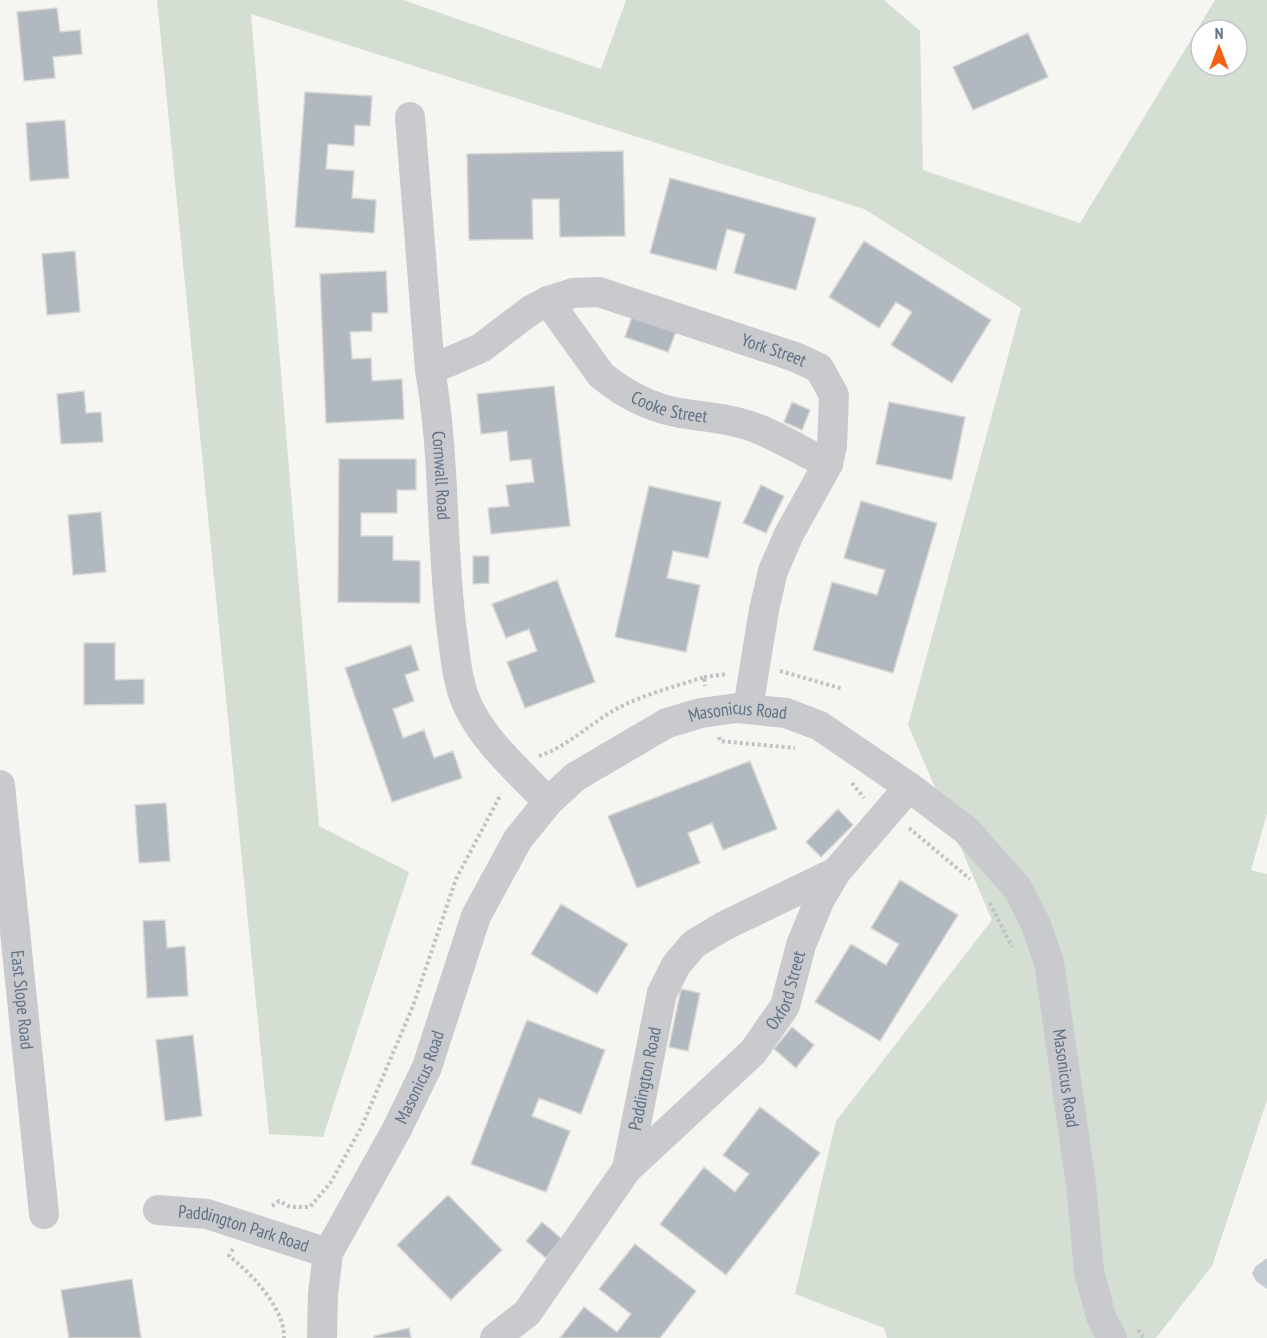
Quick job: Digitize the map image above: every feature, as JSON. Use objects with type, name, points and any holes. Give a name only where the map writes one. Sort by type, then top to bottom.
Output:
[{"type":"street","name":"Cornwall Road","points":[[410,117],[430,370],[435,407],[448,594],[458,676],[468,705],[483,730],[548,802]]},
{"type":"street","name":"York Street","points":[[430,370],[481,348],[531,310],[548,301],[573,293],[599,292],[795,357],[819,368],[834,395],[832,446],[828,464],[789,534],[773,572],[764,610],[748,708]]},
{"type":"street","name":"Cooke Street","points":[[548,301],[601,375],[621,389],[640,400],[677,413],[728,419],[754,427],[828,464]]},
{"type":"street","name":"Masonicus Road","points":[[322,1338],[323,1294],[328,1253],[397,1129],[427,1067],[476,916],[518,839],[548,802],[575,777],[667,723],[701,713],[748,708],[786,713],[819,726],[909,786],[966,830],[1018,889],[1036,925],[1049,962],[1081,1184],[1089,1270],[1101,1317],[1112,1338]]},
{"type":"street","name":"East Slope Road","points":[[0,786],[44,1214]]},
{"type":"street","name":"Oxford Street","points":[[627,1169],[753,1052],[785,1006],[801,945],[820,899],[836,872],[909,786]]},
{"type":"street","name":"Paddington Road","points":[[495,1338],[527,1313],[627,1169],[662,993],[676,965],[694,944],[724,926],[836,872]]},
{"type":"street","name":"Paddington Park Road","points":[[158,1210],[207,1214],[328,1253]]},
{"type":"shaded area","points":[[157,0],[403,0],[601,69],[626,0],[884,0],[920,31],[923,170],[1080,223],[1189,43],[1189,78],[1249,78],[1249,18],[1204,18],[1215,0],[1267,0],[1267,814],[1251,870],[1267,874],[1267,1100],[1212,1266],[1156,1338],[887,1338],[884,1328],[795,1294],[836,1121],[992,920],[908,725],[1021,308],[864,209],[251,14],[319,826],[409,872],[323,1137],[269,1134]]},
{"type":"shaded area","points":[[1267,1258],[1267,1289],[1256,1281],[1252,1273],[1256,1266]]},
{"type":"building","points":[[57,8],[60,32],[80,30],[82,54],[53,57],[55,78],[24,81],[17,12]]},
{"type":"building","points":[[1028,33],[1048,77],[973,110],[953,67]]},
{"type":"building","points":[[305,92],[372,96],[370,126],[355,125],[354,146],[328,144],[326,169],[354,171],[352,198],[376,200],[374,233],[295,227]]},
{"type":"building","points":[[65,120],[69,178],[30,181],[26,123]]},
{"type":"building","points":[[623,151],[625,236],[560,237],[559,199],[532,199],[533,239],[469,240],[467,154]]},
{"type":"building","points":[[670,178],[816,218],[796,290],[734,273],[745,234],[727,229],[716,270],[650,253]]},
{"type":"building","points":[[864,241],[991,320],[952,383],[891,345],[912,312],[896,302],[879,328],[829,297]]},
{"type":"building","points":[[75,251],[80,312],[47,315],[42,254]]},
{"type":"building","points":[[386,271],[388,313],[372,313],[372,331],[350,332],[352,359],[371,358],[372,381],[402,379],[404,419],[326,423],[320,274]]},
{"type":"building","points":[[634,311],[678,327],[668,352],[625,337]]},
{"type":"building","points":[[554,386],[570,526],[491,534],[488,508],[509,506],[506,485],[534,482],[531,459],[510,461],[507,431],[481,434],[477,394]]},
{"type":"building","points":[[84,391],[86,413],[101,412],[103,442],[61,444],[57,394]]},
{"type":"building","points":[[792,402],[810,410],[802,430],[784,422]]},
{"type":"building","points":[[889,402],[965,417],[952,480],[876,464]]},
{"type":"building","points":[[339,459],[416,459],[416,490],[397,490],[397,513],[361,513],[361,536],[393,536],[393,560],[420,561],[420,603],[338,602]]},
{"type":"building","points":[[761,485],[784,496],[766,533],[743,523]]},
{"type":"building","points":[[649,486],[721,502],[708,558],[673,551],[667,578],[700,585],[686,652],[615,637]]},
{"type":"building","points":[[861,501],[937,523],[893,673],[813,650],[832,582],[877,595],[885,570],[844,558]]},
{"type":"building","points":[[101,512],[106,572],[73,575],[68,515]]},
{"type":"building","points":[[473,556],[489,556],[489,583],[473,584]]},
{"type":"building","points":[[557,580],[595,682],[525,708],[507,662],[537,651],[529,629],[506,638],[492,604]]},
{"type":"building","points":[[84,643],[115,643],[115,680],[144,679],[144,704],[84,705]]},
{"type":"building","points":[[411,645],[419,670],[405,675],[414,701],[393,709],[403,738],[424,730],[434,758],[453,751],[462,778],[392,802],[345,668]]},
{"type":"building","points":[[750,761],[777,829],[723,850],[712,823],[688,833],[700,863],[637,888],[608,816]]},
{"type":"building","points":[[166,803],[170,861],[139,863],[135,805]]},
{"type":"building","points":[[838,809],[853,825],[821,857],[806,842]]},
{"type":"building","points":[[900,880],[958,915],[880,1041],[815,1002],[851,944],[886,965],[899,944],[871,928]]},
{"type":"building","points":[[561,904],[628,944],[597,994],[531,954]]},
{"type":"building","points":[[165,920],[167,948],[185,946],[188,996],[147,998],[143,921]]},
{"type":"building","points":[[681,989],[700,993],[688,1051],[669,1047]]},
{"type":"building","points":[[527,1020],[605,1050],[581,1114],[539,1098],[532,1116],[570,1131],[546,1192],[471,1164]]},
{"type":"building","points":[[792,1027],[814,1045],[796,1068],[774,1049]]},
{"type":"building","points":[[193,1035],[202,1116],[165,1121],[156,1040]]},
{"type":"building","points":[[760,1107],[820,1153],[726,1275],[660,1224],[704,1167],[735,1192],[749,1174],[723,1155]]},
{"type":"building","points":[[448,1195],[502,1250],[451,1300],[397,1245]]},
{"type":"building","points":[[542,1222],[562,1239],[546,1258],[526,1241]]},
{"type":"building","points":[[635,1244],[696,1291],[660,1338],[560,1338],[584,1307],[617,1332],[631,1314],[599,1289]]},
{"type":"building","points":[[132,1279],[141,1338],[69,1338],[61,1290]]},
{"type":"building","points":[[409,1328],[411,1338],[374,1338],[374,1336]]}]
